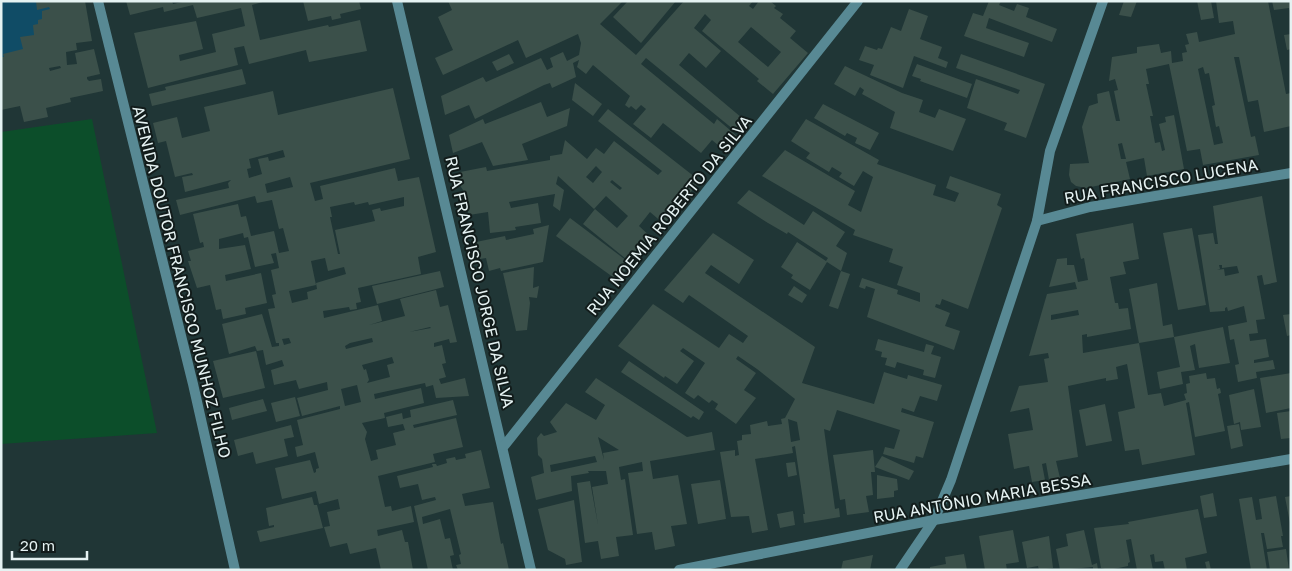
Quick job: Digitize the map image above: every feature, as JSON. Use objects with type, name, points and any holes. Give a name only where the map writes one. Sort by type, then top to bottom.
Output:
[{"type":"street","name":"AVENIDA DOUTOR FRANCISCO MUNHOZ FILHO","points":[[98,1],[193,384],[235,570]]},
{"type":"street","name":"RUA FRANCISCO JORGE DA SILVA","points":[[397,1],[504,446],[531,570]]},
{"type":"street","name":"RUA NOEMIA ROBERTO DA SILVA","points":[[504,446],[858,1]]},
{"type":"street","points":[[900,570],[934,520],[966,439],[1037,221],[1050,151],[1103,1]]},
{"type":"street","name":"RUA FRANCISCO LUCENA","points":[[1037,221],[1090,207],[1291,172]]},
{"type":"street","name":"RUA ANTÔNIO MARIA BESSA","points":[[679,570],[934,520],[1291,459]]},
{"type":"green space","points":[[92,119],[157,433],[1,444],[1,132]]},
{"type":"building","points":[[36,1],[85,1],[92,41],[76,43],[77,50],[66,52],[67,65],[77,64],[75,53],[94,49],[100,74],[87,77],[87,79],[89,81],[101,79],[103,91],[70,98],[71,102],[46,108],[48,117],[24,122],[20,106],[1,110],[1,57],[4,57],[3,54],[23,49],[20,37],[34,35],[33,25],[38,24],[38,20],[42,19],[42,11],[50,9],[49,7],[37,10]],"holes":[[[60,66],[61,68],[50,71],[49,68]]]},
{"type":"building","points":[[126,1],[172,1],[173,4],[186,1],[266,1],[252,5],[260,40],[360,20],[367,51],[309,62],[306,50],[249,64],[244,46],[234,48],[238,65],[148,88],[134,33],[196,21],[203,49],[179,55],[180,61],[216,52],[212,34],[245,26],[241,8],[197,18],[193,5],[164,12],[163,7],[130,15]]},
{"type":"building","points":[[303,1],[359,1],[361,9],[340,14],[341,18],[332,20],[331,16],[308,21]]},
{"type":"building","points":[[448,1],[623,1],[600,24],[636,55],[684,1],[753,1],[749,6],[753,9],[759,1],[770,1],[776,6],[774,8],[783,14],[780,18],[796,31],[790,38],[808,53],[773,94],[757,81],[759,79],[702,31],[711,20],[705,14],[694,28],[721,51],[706,68],[689,53],[679,65],[748,123],[739,134],[646,58],[641,64],[714,124],[717,119],[737,136],[725,151],[712,140],[701,153],[663,123],[651,138],[633,124],[646,109],[641,105],[636,110],[631,106],[629,108],[625,105],[630,96],[593,65],[586,74],[577,67],[579,60],[573,63],[576,77],[552,88],[550,83],[544,85],[475,119],[469,105],[445,115],[441,96],[483,77],[486,82],[541,58],[547,70],[553,67],[550,58],[563,52],[567,61],[579,55],[581,43],[578,34],[526,58],[518,40],[443,75],[435,58],[453,50],[438,17],[452,10]],"holes":[[[751,27],[781,52],[768,67],[738,42]]]},
{"type":"building","points":[[628,1],[676,1],[641,43],[613,17]]},
{"type":"building","points":[[989,1],[1001,1],[999,5],[1014,11],[1017,4],[1029,8],[1026,17],[1057,29],[1052,42],[989,18],[986,28],[1029,43],[1024,57],[964,36],[973,13],[983,16]]},
{"type":"building","points":[[1124,1],[1137,1],[1131,17],[1119,15]]},
{"type":"building","points":[[1197,1],[1211,1],[1214,18],[1201,20]]},
{"type":"building","points":[[1216,1],[1268,1],[1286,94],[1291,93],[1291,126],[1264,132],[1258,100],[1248,102],[1239,57],[1234,57],[1251,137],[1255,136],[1259,155],[1203,165],[1200,149],[1187,151],[1169,64],[1146,69],[1149,84],[1146,84],[1153,116],[1150,116],[1155,143],[1160,142],[1162,151],[1165,150],[1159,124],[1166,122],[1165,117],[1174,115],[1184,169],[1147,176],[1144,158],[1126,162],[1130,179],[1086,188],[1076,186],[1071,182],[1069,175],[1070,164],[1089,163],[1082,127],[1089,106],[1098,103],[1097,94],[1109,91],[1116,121],[1120,121],[1114,91],[1118,90],[1115,79],[1109,81],[1112,57],[1137,53],[1137,47],[1159,44],[1161,53],[1171,51],[1172,63],[1183,61],[1182,53],[1187,52],[1185,45],[1189,44],[1186,34],[1197,32],[1199,42],[1235,34],[1233,21],[1219,23]],"holes":[[[1203,67],[1205,74],[1209,73],[1215,105],[1212,106],[1216,127],[1219,126],[1223,143],[1214,145],[1198,69]],[[1122,143],[1126,159],[1121,159],[1118,144]]]},
{"type":"building","points":[[1272,1],[1291,1],[1291,14],[1289,8],[1274,10]]},
{"type":"building","points":[[909,9],[928,16],[920,39],[942,47],[938,58],[948,62],[946,68],[914,56],[903,88],[870,75],[874,65],[859,60],[865,46],[877,50],[878,48],[882,49],[891,27],[901,31]]},
{"type":"building","points":[[1291,34],[1291,49],[1287,50],[1284,35]]},
{"type":"building","points":[[509,54],[514,63],[497,71],[492,62]]},
{"type":"building","points":[[961,54],[1045,84],[1026,138],[1004,130],[1007,123],[967,108],[976,79],[1018,94],[1020,90],[956,68]]},
{"type":"building","points":[[917,64],[972,84],[967,98],[920,81],[921,79],[912,76]]},
{"type":"building","points":[[845,66],[902,93],[923,100],[919,112],[935,118],[939,109],[966,119],[953,151],[890,128],[895,112],[862,94],[864,90],[860,87],[855,96],[834,84]]},
{"type":"building","points":[[242,69],[246,84],[152,106],[149,94],[166,90],[165,87]]},
{"type":"building","points":[[575,83],[602,104],[593,116],[572,100]]},
{"type":"building","points":[[393,88],[410,159],[310,183],[315,201],[323,199],[320,186],[395,168],[398,181],[419,177],[436,252],[418,257],[421,274],[358,288],[361,302],[356,303],[357,309],[350,310],[349,307],[323,311],[324,318],[378,305],[382,321],[369,325],[405,316],[400,299],[436,290],[440,307],[448,305],[457,342],[450,343],[449,339],[434,343],[434,347],[442,345],[446,363],[442,364],[446,377],[439,379],[441,384],[465,378],[469,396],[436,398],[433,385],[426,387],[425,383],[374,394],[375,399],[421,388],[424,403],[384,413],[385,418],[362,423],[367,432],[365,439],[371,461],[378,459],[376,450],[396,445],[393,433],[405,430],[403,424],[388,427],[386,417],[402,413],[403,419],[411,417],[410,410],[453,400],[457,415],[413,425],[414,428],[456,418],[463,447],[433,454],[435,462],[378,476],[385,507],[391,506],[392,511],[411,506],[414,522],[377,530],[378,536],[402,530],[405,542],[408,542],[413,570],[381,570],[376,548],[350,554],[347,543],[330,547],[324,527],[330,526],[327,512],[340,509],[338,499],[319,504],[316,491],[282,499],[275,468],[310,460],[314,473],[319,468],[315,452],[297,457],[295,447],[303,445],[297,420],[340,409],[340,406],[302,416],[297,398],[328,390],[327,382],[299,389],[296,380],[274,385],[271,370],[284,366],[282,360],[266,365],[263,350],[257,351],[255,346],[229,354],[222,324],[262,314],[272,347],[279,346],[279,343],[276,343],[268,309],[275,308],[272,295],[276,294],[271,270],[279,268],[276,253],[271,254],[274,263],[255,267],[248,237],[244,238],[243,233],[219,239],[219,249],[245,245],[251,269],[225,275],[226,281],[261,273],[267,303],[245,308],[246,314],[223,319],[221,309],[216,310],[210,285],[197,288],[188,261],[191,261],[188,251],[204,247],[203,242],[200,243],[193,214],[238,204],[241,217],[246,216],[251,236],[274,231],[279,253],[289,251],[283,228],[279,229],[272,200],[257,203],[255,196],[180,215],[176,200],[229,188],[228,183],[231,180],[185,192],[182,177],[193,175],[192,173],[175,177],[166,141],[158,143],[153,123],[177,117],[182,138],[210,131],[204,107],[273,91],[278,115]],"holes":[[[283,150],[285,157],[269,161],[268,157],[258,159],[262,174],[249,178],[247,169],[251,168],[249,159]],[[290,177],[293,187],[267,193],[265,184]],[[404,197],[404,206],[381,211],[380,208],[372,210],[375,221],[335,230],[340,254],[338,254],[330,217],[332,217],[330,207],[354,202],[355,205],[368,202],[369,205]],[[325,258],[328,271],[344,267],[346,274],[316,283],[317,289],[307,292],[308,299],[292,303],[289,291],[316,285],[311,261]],[[289,338],[291,343],[284,345],[282,339]],[[372,338],[373,342],[346,349],[345,346]],[[392,357],[394,363],[387,365],[390,377],[367,383],[369,380],[366,369],[364,370],[362,365]],[[357,385],[361,402],[345,406],[341,389]]]},
{"type":"building","points":[[541,102],[547,117],[570,108],[567,126],[522,144],[528,160],[493,166],[482,142],[453,153],[449,135],[483,119],[485,124]]},
{"type":"building","points":[[823,104],[879,133],[870,150],[855,143],[857,138],[847,133],[845,136],[814,118]]},
{"type":"building","points":[[608,109],[700,181],[664,224],[650,212],[639,226],[652,238],[631,263],[583,224],[595,209],[617,228],[628,216],[606,196],[594,209],[558,176],[556,184],[564,190],[560,211],[553,206],[555,194],[509,202],[511,208],[538,203],[541,223],[515,227],[516,230],[490,233],[488,212],[469,215],[465,204],[465,193],[459,184],[460,172],[486,167],[487,171],[550,160],[550,156],[562,154],[565,140],[587,159],[596,148],[604,154],[614,141],[658,175],[662,171],[598,121]],"holes":[[[596,166],[602,172],[593,183],[586,177]],[[612,180],[622,188],[620,190],[610,182]]]},
{"type":"building","points":[[806,119],[879,160],[877,164],[936,185],[933,195],[955,202],[959,193],[946,188],[950,176],[1001,194],[997,205],[1002,208],[968,309],[942,299],[940,305],[936,304],[935,307],[950,313],[945,326],[960,331],[954,350],[867,317],[875,289],[866,286],[865,289],[859,287],[862,278],[898,290],[897,294],[920,302],[920,293],[897,285],[903,267],[889,262],[893,249],[853,235],[855,230],[762,176],[785,150],[855,191],[848,205],[861,212],[873,177],[863,171],[854,186],[839,177],[842,173],[832,167],[829,172],[806,158],[810,153],[791,141]]},
{"type":"building","points":[[749,190],[804,225],[813,211],[845,232],[836,246],[847,253],[841,271],[827,262],[810,290],[791,278],[793,275],[781,267],[797,242],[826,261],[828,258],[788,232],[787,234],[737,203]]},
{"type":"building","points":[[1262,196],[1277,282],[1264,285],[1262,275],[1257,276],[1265,319],[1256,320],[1258,333],[1249,334],[1250,341],[1266,339],[1269,357],[1254,360],[1254,363],[1273,360],[1275,369],[1256,372],[1257,378],[1238,382],[1235,365],[1239,364],[1234,339],[1230,340],[1228,326],[1247,322],[1244,306],[1228,311],[1227,307],[1225,311],[1210,312],[1198,235],[1213,233],[1215,244],[1218,244],[1213,206]],"holes":[[[1219,265],[1222,265],[1222,268],[1237,266],[1239,273],[1225,276],[1224,269],[1217,270],[1220,269]]]},
{"type":"building","points":[[570,218],[631,264],[617,280],[556,236]]},
{"type":"building","points":[[1133,223],[1139,259],[1123,262],[1126,274],[1110,277],[1115,303],[1118,303],[1119,309],[1128,308],[1131,329],[1087,337],[1087,334],[1082,335],[1083,353],[1139,343],[1148,395],[1161,393],[1164,406],[1186,400],[1184,394],[1187,393],[1186,384],[1190,383],[1189,376],[1206,373],[1207,379],[1215,378],[1217,389],[1220,388],[1221,393],[1218,394],[1225,431],[1195,437],[1189,402],[1186,403],[1195,455],[1142,465],[1139,449],[1125,451],[1118,412],[1135,408],[1127,364],[1116,367],[1118,379],[1106,381],[1106,378],[1068,386],[1078,457],[1056,461],[1060,478],[1049,480],[1046,463],[1042,464],[1045,480],[1032,482],[1029,466],[1014,469],[1008,434],[1033,430],[1029,408],[1010,412],[1019,386],[1048,382],[1044,359],[1049,358],[1048,353],[1029,356],[1047,294],[1077,289],[1075,282],[1049,287],[1057,259],[1067,258],[1067,265],[1074,265],[1078,282],[1088,280],[1084,258],[1081,259],[1076,234]],"holes":[[[1078,310],[1079,315],[1051,320],[1051,315]]]},
{"type":"building","points":[[549,225],[543,262],[501,271],[500,268],[489,271],[486,258],[480,259],[476,242],[505,236],[506,240],[534,234],[533,229]]},
{"type":"building","points":[[1192,228],[1206,305],[1178,310],[1163,233]]},
{"type":"building","points":[[713,233],[754,260],[739,284],[711,265],[705,273],[815,347],[802,383],[874,404],[884,372],[907,379],[908,375],[942,385],[937,401],[920,396],[914,412],[902,408],[901,412],[934,422],[923,458],[916,456],[914,463],[883,454],[885,447],[894,449],[900,430],[837,410],[830,431],[824,429],[835,509],[839,508],[840,517],[804,523],[803,514],[805,514],[795,446],[792,447],[793,453],[755,459],[768,530],[752,533],[749,516],[731,517],[720,452],[735,450],[735,456],[739,455],[737,441],[742,440],[742,435],[751,434],[750,425],[767,421],[768,426],[782,424],[781,419],[785,418],[795,399],[738,356],[736,359],[756,373],[744,390],[756,398],[736,424],[715,409],[718,404],[712,400],[709,403],[698,395],[694,399],[685,393],[705,363],[683,348],[680,351],[694,361],[677,384],[665,376],[664,378],[618,346],[653,304],[719,348],[729,334],[743,343],[748,336],[689,295],[683,303],[664,290]],"holes":[[[788,419],[797,422],[800,440],[791,442]]]},
{"type":"building","points":[[534,267],[533,288],[539,286],[537,298],[529,297],[527,330],[516,331],[503,273]]},
{"type":"building","points":[[440,271],[444,287],[377,304],[372,286]]},
{"type":"building","points":[[841,271],[850,274],[838,309],[829,306]]},
{"type":"building","points":[[1157,283],[1163,326],[1172,324],[1174,337],[1139,343],[1129,289]]},
{"type":"building","points":[[794,286],[807,295],[802,303],[788,295]]},
{"type":"building","points":[[1291,314],[1291,335],[1287,336],[1283,315]]},
{"type":"building","points":[[1223,327],[1230,363],[1199,368],[1195,344],[1190,346],[1195,370],[1181,372],[1183,384],[1160,389],[1157,372],[1180,367],[1174,337]]},
{"type":"building","points":[[878,339],[924,352],[926,344],[934,346],[931,354],[941,357],[935,378],[923,375],[924,370],[897,362],[895,368],[885,365],[887,358],[881,357],[882,352],[875,350]]},
{"type":"building","points":[[256,351],[265,388],[223,398],[213,361]]},
{"type":"building","points":[[629,361],[704,412],[699,420],[693,416],[691,418],[621,372]]},
{"type":"building","points":[[1291,373],[1291,408],[1266,413],[1260,378]]},
{"type":"building","points":[[596,378],[687,437],[712,432],[715,450],[650,461],[653,479],[678,475],[687,524],[671,526],[675,546],[655,550],[652,532],[637,534],[628,473],[643,471],[642,462],[619,467],[621,480],[625,479],[633,535],[616,537],[619,556],[601,559],[598,541],[585,543],[577,483],[590,481],[598,525],[592,487],[608,484],[606,471],[588,471],[589,473],[571,476],[572,491],[536,500],[531,477],[544,473],[542,459],[538,455],[537,438],[541,433],[544,436],[557,432],[550,422],[566,403],[596,420],[605,405],[585,392]],"holes":[[[598,437],[619,450],[603,453],[604,460]],[[595,456],[597,462],[551,472],[550,465]]]},
{"type":"building","points":[[1254,389],[1261,427],[1241,430],[1240,422],[1234,424],[1229,395]]},
{"type":"building","points":[[295,397],[300,416],[276,422],[271,403]]},
{"type":"building","points":[[263,399],[267,411],[232,420],[229,408]]},
{"type":"building","points":[[1105,404],[1112,441],[1086,446],[1079,410]]},
{"type":"building","points":[[1291,411],[1291,438],[1281,439],[1277,413]]},
{"type":"building","points":[[1239,424],[1243,446],[1231,449],[1227,426]]},
{"type":"building","points":[[291,425],[294,437],[284,439],[288,456],[256,464],[253,452],[238,456],[234,440]]},
{"type":"building","points":[[481,450],[490,488],[462,494],[465,506],[493,502],[501,544],[503,543],[509,570],[458,570],[456,565],[461,564],[459,555],[461,554],[450,509],[422,517],[423,524],[440,519],[445,539],[450,538],[454,555],[450,556],[453,570],[428,570],[414,506],[436,500],[435,497],[422,500],[418,484],[400,488],[397,476],[433,467],[432,464],[437,466],[447,463],[446,459],[455,457],[456,460],[466,458],[465,454]]},
{"type":"building","points":[[873,450],[875,472],[871,472],[873,495],[866,496],[869,512],[847,515],[845,499],[840,500],[833,455]]},
{"type":"building","points":[[882,456],[914,471],[909,480],[875,467]]},
{"type":"building","points":[[795,462],[797,475],[788,477],[786,463]]},
{"type":"building","points":[[877,475],[897,479],[898,490],[894,491],[894,497],[877,499]]},
{"type":"building","points":[[720,480],[726,519],[698,524],[691,484]]},
{"type":"building","points":[[1213,493],[1217,516],[1204,518],[1200,496]]},
{"type":"building","points":[[1276,496],[1283,547],[1267,549],[1264,533],[1261,533],[1267,570],[1251,570],[1239,499],[1252,497],[1256,520],[1262,519],[1259,499]]},
{"type":"building","points":[[1291,496],[1291,523],[1290,523],[1285,497]]},
{"type":"building","points":[[312,497],[314,505],[317,505],[323,528],[260,542],[257,531],[274,527],[274,525],[269,526],[266,508]]},
{"type":"building","points":[[574,500],[582,562],[566,565],[565,559],[548,550],[538,509]]},
{"type":"building","points":[[1198,509],[1207,553],[1185,558],[1187,570],[1165,570],[1163,561],[1155,562],[1154,554],[1150,555],[1153,570],[1137,570],[1131,539],[1126,540],[1130,562],[1128,566],[1109,570],[1101,568],[1094,528],[1129,524],[1128,522]]},
{"type":"building","points":[[793,511],[795,525],[780,528],[777,514]]},
{"type":"building","points":[[1013,530],[1019,562],[1006,564],[1007,570],[985,570],[979,536]]},
{"type":"building","points":[[1084,530],[1092,565],[1097,563],[1098,570],[1093,570],[1093,567],[1060,570],[1056,549],[1068,546],[1066,534]]},
{"type":"building","points":[[1049,536],[1053,568],[1039,570],[1038,566],[1027,568],[1022,542]]},
{"type":"building","points":[[1286,549],[1289,570],[1270,570],[1267,552]]},
{"type":"building","points":[[964,554],[967,570],[930,570],[930,567],[946,564],[945,557]]},
{"type":"building","points":[[873,555],[870,570],[841,570],[843,561]]},
{"type":"building","points":[[1209,561],[1211,570],[1207,570],[1205,562]]},
{"type":"waterway","points":[[1,42],[31,1]]}]
